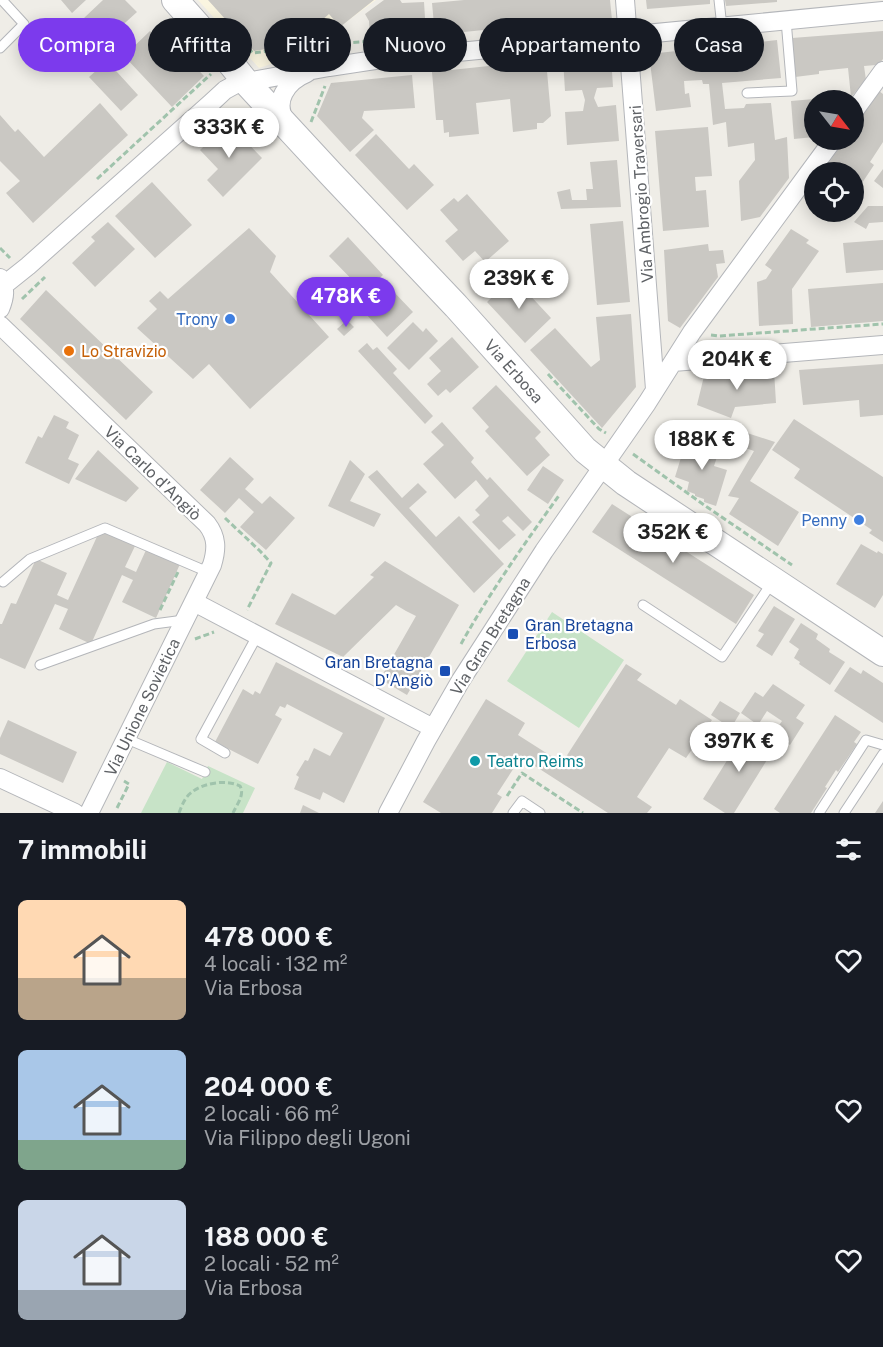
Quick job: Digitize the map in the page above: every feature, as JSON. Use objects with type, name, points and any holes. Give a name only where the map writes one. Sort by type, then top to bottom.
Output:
[{"type":"main road","name":"Via Erbosa","points":[[175,0],[187,18]]},
{"type":"main road","name":"Via Erbosa","points":[[231,72],[304,128],[456,306],[585,450],[626,483],[883,653]]},
{"type":"street","name":"Via Ambrogio Traversari","points":[[625,0],[626,18]]},
{"type":"street","points":[[764,22],[883,11]]},
{"type":"street","points":[[0,309],[5,296],[2,282],[37,259],[225,90],[236,84],[245,81],[322,73],[375,60],[479,50]]},
{"type":"street","points":[[864,97],[883,71]]},
{"type":"street","name":"Via Ambrogio Traversari","points":[[631,72],[655,389]]},
{"type":"street","points":[[304,128],[283,117],[280,111],[281,97],[286,88],[302,75],[322,73]]},
{"type":"street","name":"Via Gran Bretagna","points":[[392,812],[433,728],[544,551],[692,332],[826,150]]},
{"type":"street","name":"Via Carlo d'Angiò","points":[[0,325],[212,531],[216,544],[214,558],[194,602]]},
{"type":"street","points":[[673,362],[883,345]]},
{"type":"street","points":[[194,602],[433,728]]},
{"type":"street","name":"Via Unione Sovietica","points":[[89,813],[194,602]]},
{"type":"street","points":[[0,778],[75,813]]},
{"type":"lane","points":[[1,44],[24,24],[2,0]]},
{"type":"lane","points":[[719,0],[721,18]]},
{"type":"lane","points":[[747,93],[792,91],[786,20]]},
{"type":"lane","points":[[3,582],[30,559],[105,528],[208,572]]},
{"type":"lane","points":[[642,605],[722,657],[772,581]]},
{"type":"lane","points":[[40,665],[154,624],[184,620]]},
{"type":"lane","points":[[225,753],[201,739],[257,636]]},
{"type":"lane","points":[[127,739],[205,772]]},
{"type":"lane","points":[[819,813],[866,740],[883,745]]},
{"type":"lane","points":[[844,813],[883,754]]},
{"type":"lane","points":[[513,813],[522,801],[540,813]]},
{"type":"path","points":[[90,185],[210,72]]},
{"type":"path","points":[[304,128],[322,73]]},
{"type":"path","points":[[0,248],[10,258]]},
{"type":"path","points":[[27,293],[45,277]]},
{"type":"path","points":[[704,334],[717,336],[883,324]]},
{"type":"path","points":[[644,462],[795,567]]},
{"type":"path","points":[[154,624],[183,561]]},
{"type":"path","points":[[117,808],[129,784],[124,782]]},
{"type":"path","points":[[179,813],[186,798],[192,792],[204,786],[228,782],[240,786],[242,793],[233,813]]},
{"type":"shaded area","points":[[198,0],[376,0],[351,18],[264,18],[264,66],[259,68],[252,60],[252,18],[214,18]]},
{"type":"green space","points":[[552,612],[624,660],[579,728],[507,681]]},
{"type":"green space","points":[[167,762],[202,779],[208,766],[255,788],[243,813],[141,813]]},
{"type":"building","points":[[61,0],[86,0],[72,13]]},
{"type":"building","points":[[103,0],[125,0],[137,12],[130,18],[84,18]]},
{"type":"building","points":[[208,0],[374,0],[351,18],[332,18],[329,14],[324,18],[264,18],[264,49],[254,51],[252,49],[252,18],[224,18]]},
{"type":"building","points":[[384,0],[400,0],[402,3],[424,2],[425,18],[367,18],[365,14]]},
{"type":"building","points":[[464,0],[610,0],[612,18],[479,18],[479,30],[467,32],[467,18],[433,18],[432,3]]},
{"type":"building","points":[[646,0],[710,0],[710,4],[647,9]]},
{"type":"building","points":[[725,0],[777,0],[777,2],[726,6]]},
{"type":"building","points":[[883,31],[883,59],[876,65],[864,66],[866,80],[857,90],[850,90],[848,68],[819,71],[819,74],[795,77],[792,38]]},
{"type":"building","points":[[148,33],[148,72],[200,72],[204,76],[172,107],[136,69],[136,44]]},
{"type":"building","points":[[777,40],[781,78],[722,83],[725,109],[744,108],[746,104],[771,103],[775,140],[787,137],[789,178],[760,217],[741,221],[739,181],[755,160],[754,143],[728,147],[726,122],[713,125],[709,84],[703,84],[702,80],[684,81],[685,94],[689,93],[691,107],[656,111],[651,72],[662,72],[662,53],[674,51],[674,72],[764,72],[764,41]]},
{"type":"building","points":[[479,67],[479,72],[547,72],[551,116],[543,123],[537,123],[537,129],[513,132],[510,99],[476,103],[479,134],[449,137],[449,132],[444,133],[443,120],[436,120],[432,72],[467,72],[467,68]]},
{"type":"building","points":[[95,72],[117,72],[138,95],[121,111],[89,77]]},
{"type":"building","points":[[564,72],[612,72],[613,87],[597,88],[594,98],[598,107],[616,105],[619,141],[567,145],[565,112],[583,111],[585,100],[582,90],[565,91]]},
{"type":"building","points":[[412,75],[415,108],[364,111],[362,118],[374,130],[350,152],[317,116],[331,83]]},
{"type":"building","points":[[879,91],[883,94],[883,142],[870,162],[874,165],[864,180],[864,162],[829,162],[838,150],[864,150],[864,113]]},
{"type":"building","points":[[804,100],[804,138],[794,139],[791,101]]},
{"type":"building","points":[[100,103],[128,135],[33,223],[6,193],[20,181],[0,161],[0,115],[15,132],[18,129],[44,157]]},
{"type":"building","points":[[228,123],[262,158],[223,197],[207,180],[218,169],[200,150]]},
{"type":"building","points":[[708,127],[712,176],[695,177],[696,191],[706,190],[709,227],[663,231],[655,131]]},
{"type":"building","points":[[376,134],[409,169],[414,164],[434,185],[407,210],[355,155]]},
{"type":"building","points":[[617,160],[621,207],[561,209],[557,192],[570,189],[572,200],[587,200],[586,189],[593,189],[590,162]]},
{"type":"building","points":[[883,169],[883,188],[874,181]]},
{"type":"building","points":[[152,182],[192,225],[155,258],[115,216]]},
{"type":"building","points":[[467,194],[509,241],[485,262],[475,251],[463,261],[445,241],[458,230],[440,210],[454,198],[458,202]]},
{"type":"building","points":[[868,206],[883,206],[883,222],[869,223],[866,229],[854,222],[864,222],[864,211]]},
{"type":"building","points":[[623,221],[630,302],[597,305],[590,224]]},
{"type":"building","points":[[108,222],[135,249],[95,287],[72,263],[95,241],[91,237]]},
{"type":"building","name":"Trony","points":[[249,228],[276,256],[270,272],[329,337],[250,409],[209,364],[193,379],[137,328],[157,309],[149,301],[160,291],[168,299]]},
{"type":"building","points":[[791,229],[809,240],[806,243],[819,251],[792,289],[793,324],[759,326],[757,282],[766,279],[772,270],[765,265]]},
{"type":"building","points":[[348,237],[383,275],[364,292],[329,256]]},
{"type":"building","points":[[883,240],[883,270],[846,273],[843,243]]},
{"type":"building","points":[[708,244],[709,251],[723,250],[725,263],[716,264],[718,277],[680,328],[668,321],[664,250]]},
{"type":"building","points":[[513,277],[551,318],[525,343],[487,302]]},
{"type":"building","points":[[883,283],[883,321],[811,327],[808,289]]},
{"type":"building","points":[[46,290],[153,392],[126,420],[20,319]]},
{"type":"building","points":[[392,290],[413,312],[387,337],[366,314]]},
{"type":"building","points":[[631,314],[636,387],[602,428],[530,350],[555,328],[591,367],[600,360],[596,317]]},
{"type":"building","points":[[347,320],[354,327],[344,336],[337,329]]},
{"type":"building","points":[[413,322],[423,332],[426,328],[438,341],[409,370],[387,348]]},
{"type":"building","points":[[452,337],[479,367],[450,393],[446,389],[438,396],[427,384],[441,371],[429,358]]},
{"type":"building","points":[[367,343],[373,350],[377,347],[397,369],[393,373],[433,416],[425,424],[358,351]]},
{"type":"building","points":[[883,364],[883,415],[860,417],[859,400],[803,405],[799,370]]},
{"type":"building","points":[[774,370],[776,403],[735,407],[731,418],[697,405],[704,376]]},
{"type":"building","points":[[496,385],[541,432],[535,438],[550,455],[527,476],[485,431],[489,427],[472,408]]},
{"type":"building","points":[[54,415],[69,422],[66,428],[79,435],[68,459],[79,464],[69,484],[25,463],[38,436],[42,438]]},
{"type":"building","points":[[794,419],[883,477],[883,542],[869,533],[872,530],[794,478],[800,469],[772,450]]},
{"type":"building","points":[[442,422],[474,458],[471,462],[487,480],[490,477],[532,522],[523,531],[508,516],[502,521],[516,535],[499,550],[472,522],[480,515],[475,510],[489,496],[476,480],[455,499],[423,464],[444,445],[431,432]]},
{"type":"building","points":[[738,430],[775,442],[750,481],[799,512],[778,546],[729,514],[739,498],[728,496],[754,451],[734,444]]},
{"type":"building","points":[[687,438],[720,448],[714,466],[727,470],[716,506],[704,502],[704,499],[687,491],[689,482],[675,477]]},
{"type":"building","points":[[98,450],[139,488],[126,502],[75,479]]},
{"type":"building","points":[[230,457],[254,479],[245,489],[262,504],[270,496],[295,518],[266,550],[240,527],[254,512],[239,498],[225,513],[200,490]]},
{"type":"building","points":[[350,460],[365,474],[350,501],[381,514],[374,527],[328,506]]},
{"type":"building","points":[[543,466],[564,480],[548,504],[527,490]]},
{"type":"building","points":[[377,470],[402,498],[418,483],[427,492],[409,508],[436,537],[459,516],[504,564],[474,593],[368,477]]},
{"type":"building","points":[[612,504],[754,595],[736,624],[592,532]]},
{"type":"building","points":[[100,530],[135,546],[125,567],[136,572],[146,550],[180,564],[156,618],[122,602],[133,580],[122,575],[91,644],[59,629],[68,609],[55,604],[25,669],[0,658],[0,624],[11,603],[16,604],[36,559],[67,573],[57,595],[68,600]]},
{"type":"building","points":[[861,544],[883,554],[883,595],[875,608],[836,584]]},
{"type":"building","points":[[385,561],[459,605],[407,695],[380,679],[416,616],[396,605],[343,657],[275,624],[292,593],[335,615],[374,577],[370,575]]},
{"type":"building","points":[[774,606],[795,619],[772,656],[756,646],[764,634],[758,631]]},
{"type":"building","points":[[801,623],[818,634],[816,639],[830,649],[829,652],[845,662],[830,685],[799,664],[800,662],[794,658],[799,649],[789,642]]},
{"type":"building","points":[[276,662],[385,718],[344,803],[323,792],[320,800],[294,789],[299,777],[296,775],[305,760],[308,761],[314,748],[330,756],[343,733],[287,704],[285,708],[280,706],[275,715],[282,719],[258,764],[215,742],[243,689],[253,695],[255,691],[260,694]]},
{"type":"building","points":[[626,664],[642,674],[637,680],[676,705],[680,699],[712,720],[686,758],[669,748],[637,797],[652,807],[647,813],[608,813],[521,757],[497,794],[502,797],[492,813],[441,813],[423,802],[486,699],[525,723],[518,735],[562,763]]},
{"type":"building","points":[[850,667],[861,674],[863,670],[883,683],[883,723],[834,691]]},
{"type":"building","points":[[773,684],[805,705],[796,718],[804,723],[790,745],[773,734],[782,721],[767,711],[758,725],[741,713],[755,692],[763,697]]},
{"type":"building","points":[[720,701],[740,713],[731,728],[711,715]]},
{"type":"building","points":[[835,715],[861,732],[854,742],[857,744],[838,772],[836,770],[811,813],[780,813],[774,809]]},
{"type":"building","points":[[8,720],[77,752],[63,783],[0,754],[0,738]]},
{"type":"building","points":[[755,726],[771,736],[762,750],[770,755],[734,813],[725,813],[703,799],[741,738],[746,741]]},
{"type":"building","points":[[883,801],[883,813],[875,813]]},
{"type":"building","points":[[303,805],[319,813],[300,813]]},
{"type":"place","name":"Trony","points":[[230,319]]},
{"type":"place","name":"Lo Stravizio","points":[[69,351]]},
{"type":"place","name":"Penny","points":[[859,520]]},
{"type":"place","name":"Gran Bretagna Erbosa","points":[[513,634]]},
{"type":"place","name":"Gran Bretagna D'Angiò","points":[[445,671]]},
{"type":"place","name":"Teatro Reims","points":[[475,761]]}]
